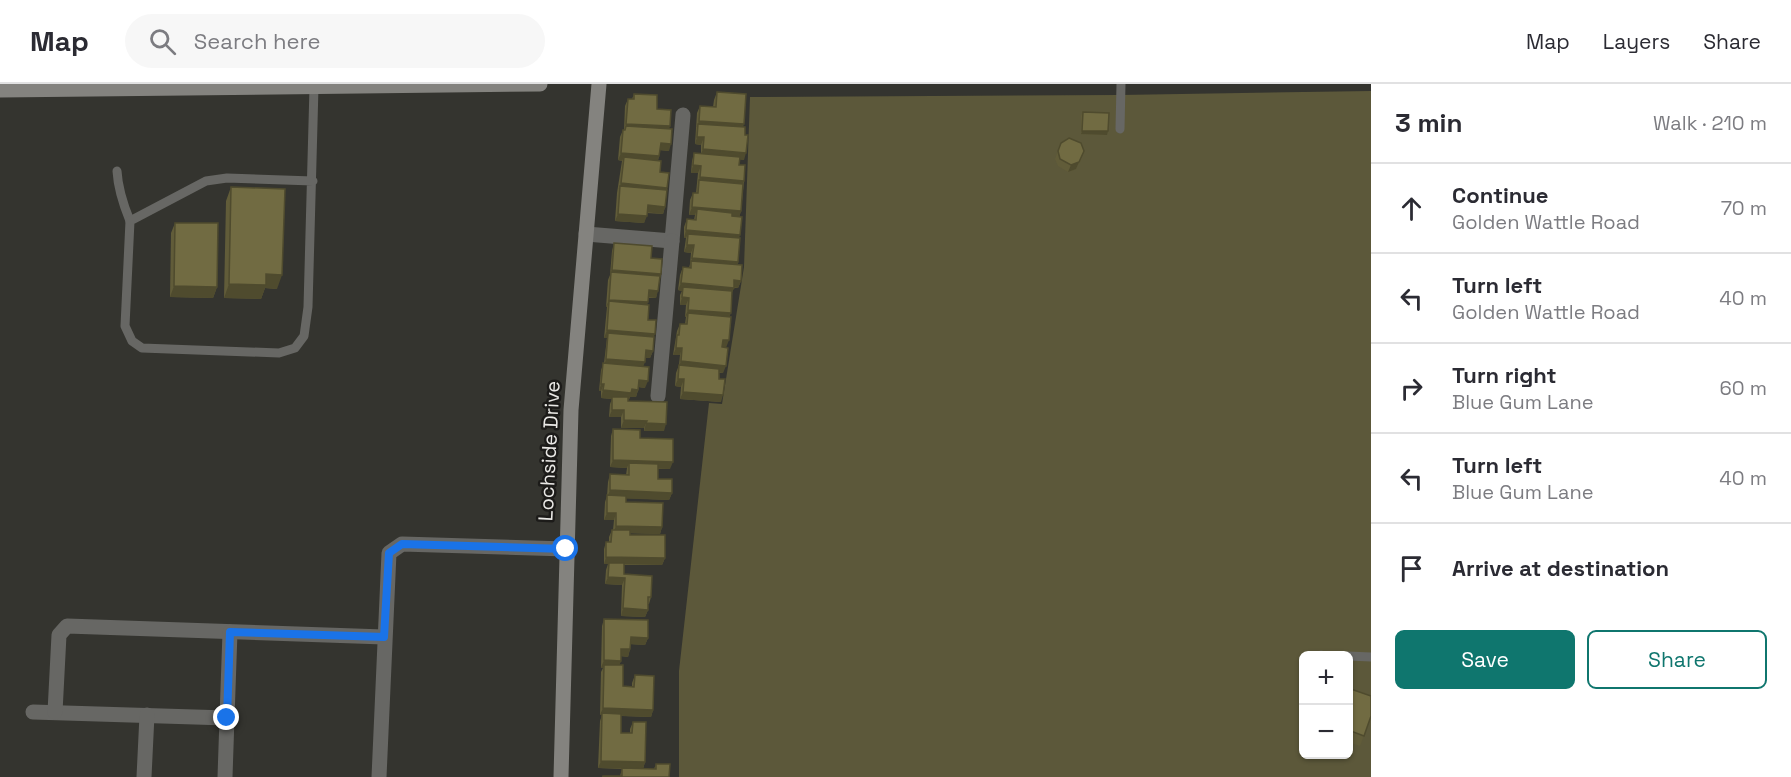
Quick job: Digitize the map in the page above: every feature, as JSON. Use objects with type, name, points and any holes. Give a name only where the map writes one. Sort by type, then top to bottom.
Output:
[{"type":"street","points":[[4,88],[540,84]]},
{"type":"street","name":"Lochside Drive","points":[[561,777],[571,410],[599,84]]},
{"type":"street","points":[[658,396],[683,116]]},
{"type":"street","points":[[586,234],[672,241]]},
{"type":"street","points":[[379,777],[389,553],[402,544],[566,549]]},
{"type":"street","points":[[55,712],[59,635],[67,626],[384,637]]},
{"type":"street","points":[[225,777],[230,632]]},
{"type":"street","points":[[33,712],[227,718]]},
{"type":"street","points":[[144,777],[147,716]]},
{"type":"lane","points":[[1120,129],[1121,84]]},
{"type":"lane","points":[[117,171],[122,202],[130,221],[125,326],[132,341],[142,348],[279,353],[295,348],[304,336],[308,307],[314,87]]},
{"type":"lane","points":[[130,221],[206,181],[226,178],[313,181]]},
{"type":"lane","points":[[1353,656],[1371,657]]},
{"type":"shaded area","points":[[1371,91],[1371,777],[679,777],[679,671],[709,403],[722,404],[744,267],[750,97]]},
{"type":"building","points":[[717,92],[746,94],[744,124],[699,121],[700,106],[716,107]]},
{"type":"building","points":[[634,94],[657,95],[657,109],[671,110],[670,126],[626,124],[628,99],[634,99]]},
{"type":"building","points":[[1083,112],[1109,113],[1108,131],[1082,131]]},
{"type":"building","points":[[698,124],[745,127],[745,135],[748,135],[746,153],[703,149],[704,137],[697,137]]},
{"type":"building","points":[[626,126],[672,129],[671,144],[661,143],[659,156],[621,153],[623,130]]},
{"type":"building","points":[[1069,138],[1081,143],[1084,151],[1079,162],[1071,165],[1060,159],[1058,151],[1061,143]]},
{"type":"building","points":[[694,153],[740,157],[739,165],[745,165],[744,181],[700,177],[701,166],[693,165]]},
{"type":"building","points":[[624,157],[661,161],[660,172],[669,173],[667,188],[621,183]]},
{"type":"building","points":[[699,180],[743,184],[741,211],[692,207],[693,193],[698,193]]},
{"type":"building","points":[[620,186],[667,190],[665,207],[648,205],[647,216],[618,214]]},
{"type":"building","points":[[231,187],[285,189],[282,275],[266,274],[266,285],[229,284]]},
{"type":"building","points":[[697,209],[732,213],[732,216],[742,217],[740,235],[686,230],[687,219],[696,220]]},
{"type":"building","points":[[175,223],[218,223],[217,287],[174,286]]},
{"type":"building","points":[[688,234],[740,238],[738,262],[692,258],[694,245],[687,245]]},
{"type":"building","points":[[614,243],[652,246],[651,258],[662,259],[661,274],[612,270]]},
{"type":"building","points":[[691,261],[742,265],[741,281],[734,280],[734,288],[681,283],[683,267],[691,268]]},
{"type":"building","points":[[611,272],[660,276],[658,291],[649,290],[648,302],[609,300]]},
{"type":"building","points":[[683,287],[732,291],[731,313],[688,310],[689,298],[682,297]]},
{"type":"building","points":[[609,301],[649,305],[648,320],[656,320],[655,334],[607,330]]},
{"type":"building","points":[[688,313],[731,317],[729,340],[723,340],[722,347],[728,348],[726,366],[681,361],[682,348],[676,348],[677,335],[679,335],[680,324],[687,324]]},
{"type":"building","points":[[608,333],[654,337],[653,351],[646,350],[645,362],[606,359]]},
{"type":"building","points":[[603,363],[649,367],[648,381],[639,380],[638,390],[632,389],[631,393],[603,390],[604,384],[601,384]]},
{"type":"building","points":[[679,365],[719,369],[719,379],[725,379],[723,395],[683,392],[684,379],[678,379]]},
{"type":"building","points":[[612,397],[628,397],[628,401],[667,402],[666,424],[624,420],[624,410],[612,410]]},
{"type":"building","points":[[613,429],[640,430],[640,438],[673,439],[673,462],[613,460]]},
{"type":"building","points":[[629,463],[658,464],[658,479],[672,479],[672,493],[610,490],[610,474],[629,475]]},
{"type":"building","points":[[607,495],[626,496],[626,502],[663,503],[662,527],[616,526],[616,513],[607,513]]},
{"type":"building","points":[[612,530],[630,530],[630,535],[665,535],[665,558],[606,557],[606,542],[611,542]]},
{"type":"building","points":[[609,563],[624,563],[624,574],[652,576],[648,610],[623,608],[625,578],[608,577]]},
{"type":"building","points":[[604,619],[648,620],[648,638],[631,637],[630,649],[621,649],[621,661],[604,660]]},
{"type":"building","points":[[604,665],[623,665],[623,686],[634,687],[635,675],[654,676],[653,710],[603,708]]},
{"type":"building","points":[[1353,690],[1371,696],[1371,716],[1364,736],[1353,732]]},
{"type":"building","points":[[602,713],[621,714],[621,733],[632,733],[633,722],[646,722],[645,762],[601,761]]},
{"type":"building","points":[[656,764],[670,764],[669,777],[603,777],[622,776],[622,768],[656,769]]},
{"type":"route","points":[[227,718],[230,632],[384,637],[389,553],[402,544],[566,549]]}]
